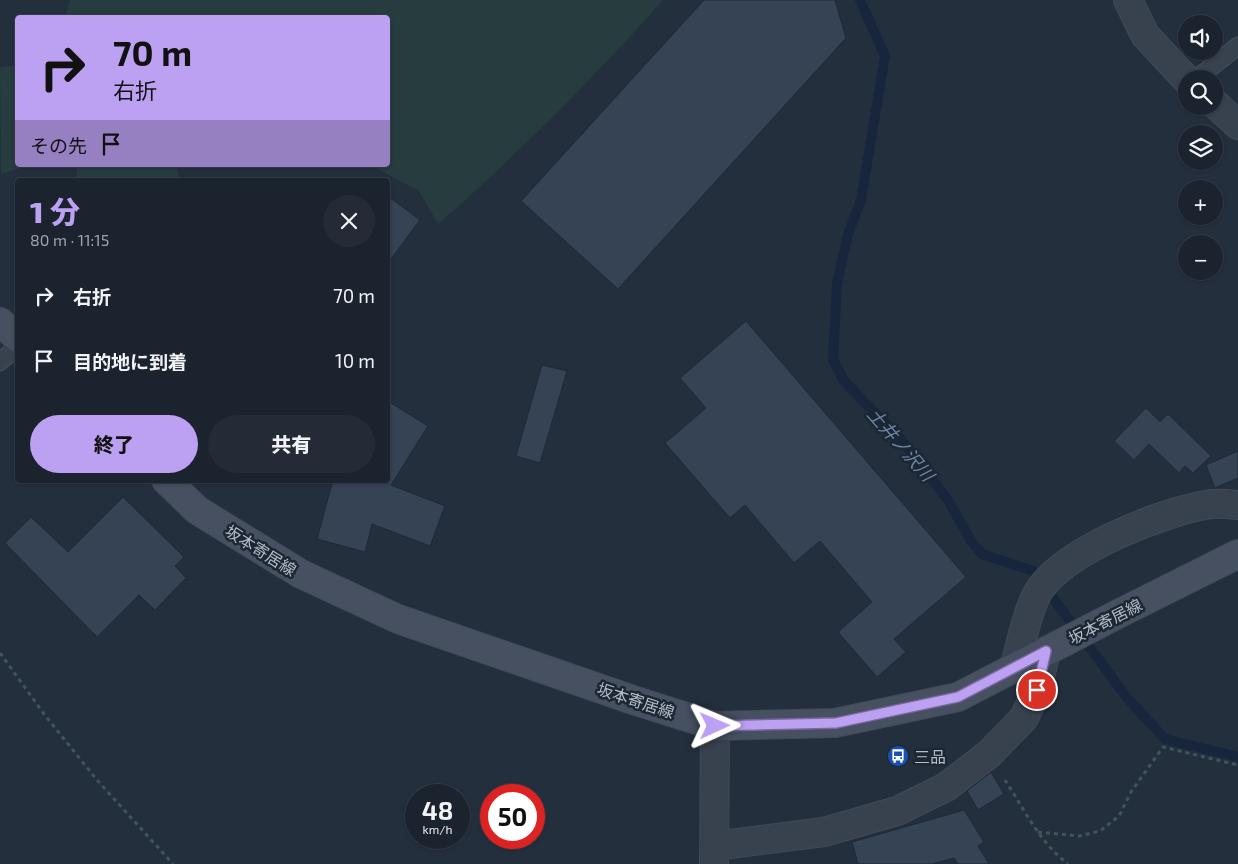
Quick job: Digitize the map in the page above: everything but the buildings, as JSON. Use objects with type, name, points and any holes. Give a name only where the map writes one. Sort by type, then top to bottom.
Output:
[{"type":"main road","points":[[0,322],[15,335]]},
{"type":"main road","name":"坂本寄居線","points":[[169,483],[197,510],[301,574],[398,619],[715,726],[836,723],[958,697],[1238,554]]},
{"type":"street","points":[[1128,0],[1146,35],[1178,70]]},
{"type":"street","points":[[1223,111],[1238,124]]},
{"type":"street","points":[[1014,668],[1031,610],[1040,590],[1060,568],[1100,544],[1173,512],[1213,504],[1238,505]]},
{"type":"street","points":[[715,726],[714,855],[824,832],[898,810],[946,787],[989,754],[1024,718],[1037,690],[1046,651]]},
{"type":"lane","points":[[1207,70],[1238,46]]},
{"type":"lane","points":[[0,362],[15,349]]},
{"type":"path","points":[[0,653],[73,751],[172,864]]},
{"type":"path","points":[[1038,832],[1079,836],[1100,832],[1119,816],[1131,792],[1163,747],[1238,764]]},
{"type":"path","points":[[989,754],[1038,832],[1056,855],[1068,864]]},
{"type":"green space","points":[[70,0],[663,0],[554,115],[497,171],[438,224],[419,191],[374,167],[390,167],[390,15],[66,15]]},
{"type":"green space","points":[[15,65],[15,167],[25,167],[1,174],[0,67]]},
{"type":"green space","points":[[77,167],[177,167],[179,178],[77,178]]},
{"type":"waterway","name":"土井ノ沢川","points":[[860,0],[885,56],[861,200],[848,234],[837,284],[833,359],[844,381],[900,438],[948,500],[971,541],[982,554],[1033,571],[1128,699],[1165,739],[1238,757]]},
{"type":"place","name":"三品","points":[[898,756]]},
{"type":"route","points":[[715,726],[836,723],[958,697],[1046,651],[1037,690]]}]
